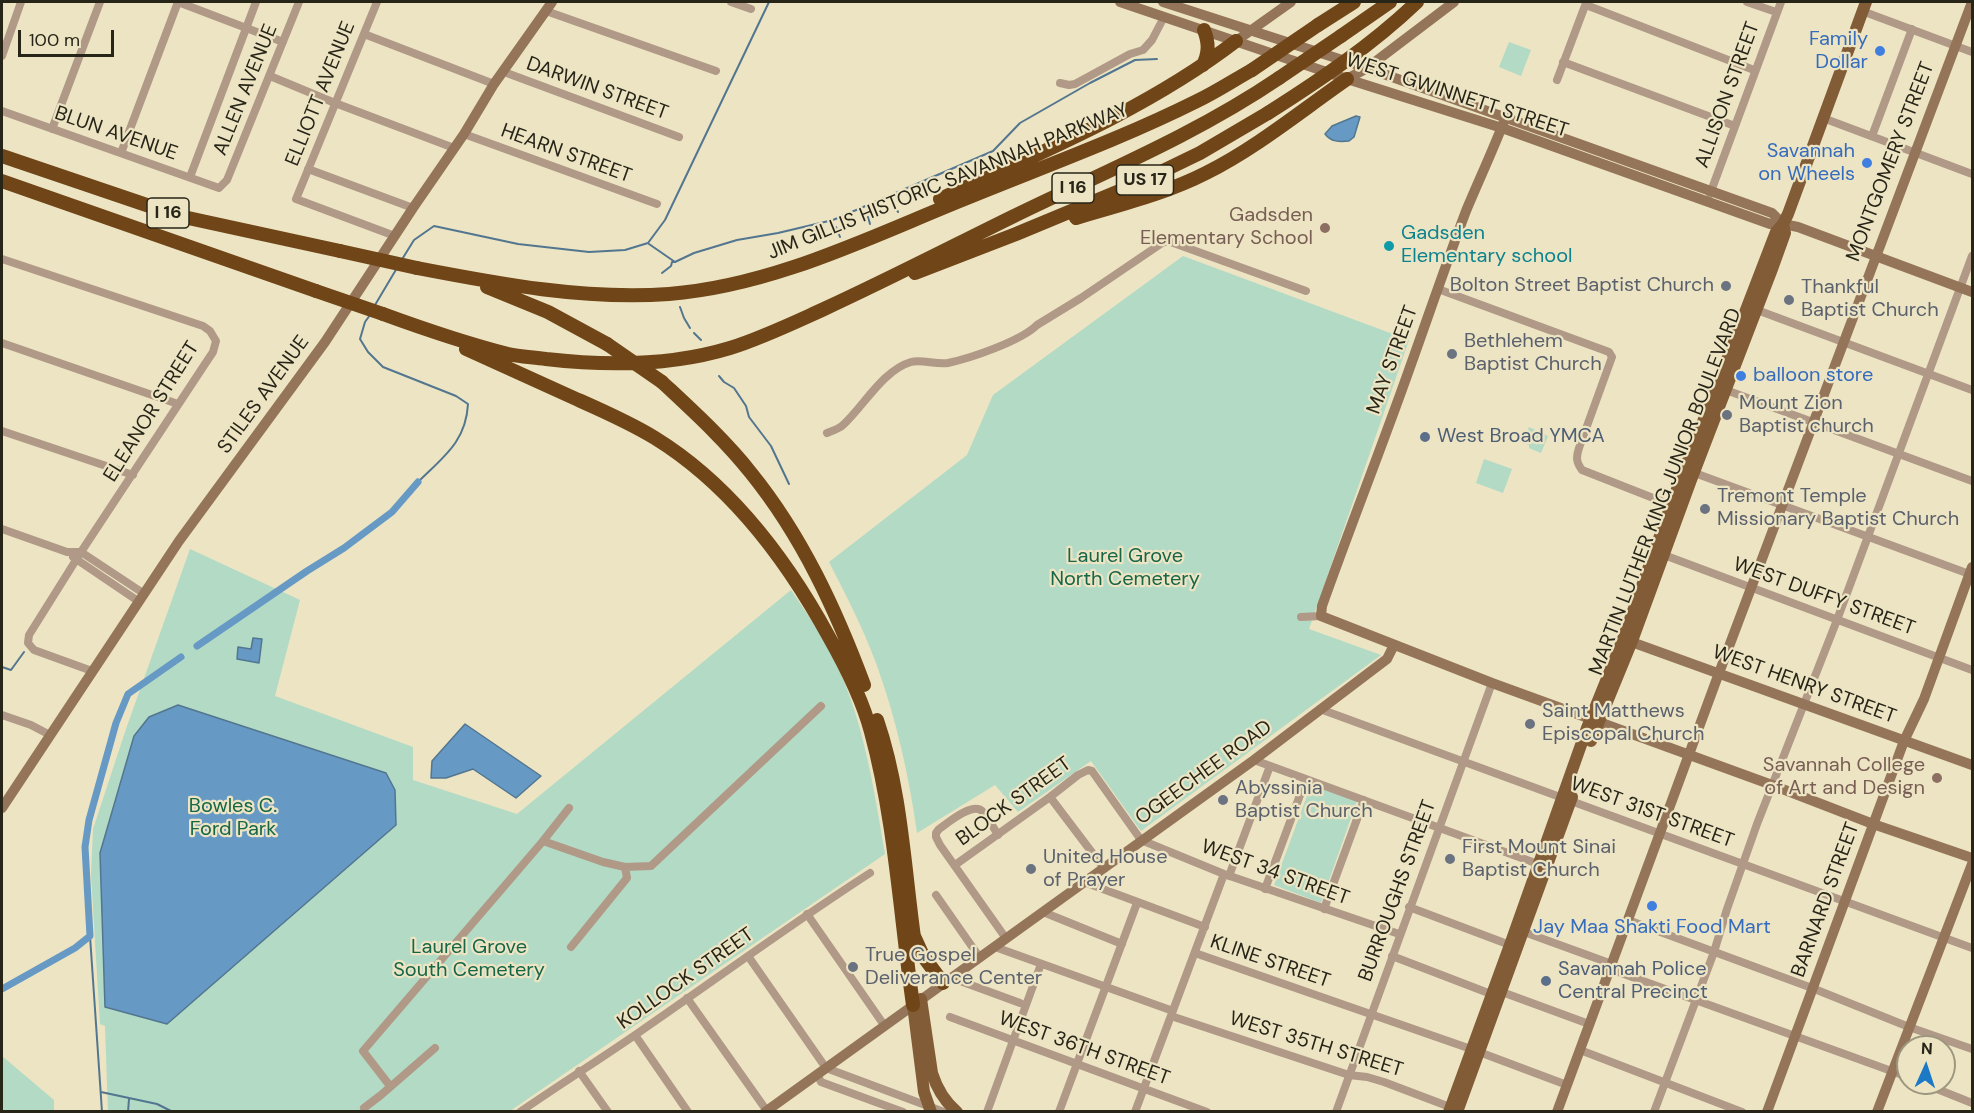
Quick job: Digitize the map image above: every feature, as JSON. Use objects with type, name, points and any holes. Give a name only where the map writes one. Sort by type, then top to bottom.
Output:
[{"type":"highway","points":[[1322,23],[1344,2]]},
{"type":"highway","name":"JIM GILLIS HISTORIC SAVANNAH PARKWAY","points":[[2,156],[179,216],[463,277],[546,290],[592,294],[668,294],[712,289],[794,268],[1198,101],[1252,70],[1354,2]]},
{"type":"highway","name":"I 16","points":[[2,181],[421,328],[510,354],[569,361],[631,363],[694,357],[762,337],[864,290],[1192,130],[1244,101],[1390,2]]},
{"type":"highway","name":"US 17","points":[[864,290],[934,267],[1085,206],[1200,153],[1315,84],[1417,2]]},
{"type":"highway","points":[[1203,30],[1208,49],[1203,65]]},
{"type":"highway","points":[[871,237],[906,215],[1126,111],[1163,91],[1236,41]]},
{"type":"highway","points":[[1016,234],[1137,200],[1205,174],[1267,136],[1347,80]]},
{"type":"highway","points":[[463,277],[548,312],[607,344],[662,382],[716,433],[752,474],[789,526],[823,585],[856,663],[885,744],[902,834],[913,934],[917,1002]]},
{"type":"highway","points":[[421,328],[615,416],[654,438],[685,459],[752,521],[812,605],[852,676],[871,730],[886,799],[917,1002]]},
{"type":"highway","points":[[913,934],[923,956],[948,980]]},
{"type":"main road","name":"WEST GWINNETT STREET","points":[[1120,2],[1347,80],[1504,123]]},
{"type":"main road","name":"WEST GWINNETT STREET","points":[[1163,2],[1390,76],[1504,123],[1709,196],[1772,213],[1783,224],[1797,227],[1972,292]]},
{"type":"main road","points":[[1236,41],[1291,2]]},
{"type":"main road","points":[[1347,80],[1367,68],[1390,48],[1454,2]]},
{"type":"main road","name":"MONTGOMERY STREET","points":[[1557,1112],[1719,673],[1972,2]]},
{"type":"main road","name":"STILES AVENUE","points":[[2,808],[178,541],[325,342],[412,208],[464,134],[494,84],[549,6]]},
{"type":"main road","name":"MARTIN LUTHER KING JUNIOR BOULEVARD","points":[[1455,1110],[1497,993],[1524,932],[1595,720],[1664,555],[1690,471],[1776,232],[1783,224],[1864,6]]},
{"type":"main road","points":[[1390,48],[1384,61],[1390,76]]},
{"type":"main road","name":"MAY STREET","points":[[1321,616],[1322,606],[1346,536],[1437,289],[1504,123]]},
{"type":"main road","name":"MARTIN LUTHER KING JUNIOR BOULEVARD","points":[[1627,640],[1671,504],[1690,471],[1726,390],[1785,233],[1783,224]]},
{"type":"main road","name":"BARNARD STREET","points":[[1767,1112],[1873,824],[1972,572]]},
{"type":"main road","points":[[1321,616],[1492,683],[1873,824],[1972,858]]},
{"type":"main road","name":"WEST HENRY STREET","points":[[1627,640],[1972,765]]},
{"type":"main road","name":"OGEECHEE ROAD","points":[[766,1111],[1254,760],[1386,659],[1394,645]]},
{"type":"main road","name":"MARTIN LUTHER KING JUNIOR BOULEVARD","points":[[1497,993],[1510,945],[1538,864],[1567,800]]},
{"type":"main road","points":[[1877,1112],[1972,864]]},
{"type":"main road","points":[[917,1002],[923,1083],[930,1109]]},
{"type":"main road","points":[[917,1002],[935,1085],[957,1112]]},
{"type":"street","points":[[2,56],[21,2]]},
{"type":"street","points":[[52,129],[100,2]]},
{"type":"street","points":[[121,153],[178,2],[283,42]]},
{"type":"street","points":[[190,177],[256,2]]},
{"type":"street","name":"ALLEN AVENUE","points":[[219,188],[227,180],[299,2]]},
{"type":"street","name":"ELLIOTT AVENUE","points":[[377,2],[296,199],[395,236]]},
{"type":"street","points":[[731,2],[751,9]]},
{"type":"street","points":[[1747,2],[1776,12]]},
{"type":"street","name":"ALLISON STREET","points":[[1709,196],[1781,2]]},
{"type":"street","points":[[1557,80],[1586,3],[1754,70]]},
{"type":"street","points":[[549,6],[716,71]]},
{"type":"street","points":[[1864,6],[1912,29],[1972,52]]},
{"type":"street","points":[[1060,83],[1075,84],[1130,54],[1143,50],[1152,40],[1164,16]]},
{"type":"street","points":[[1872,136],[1912,29]]},
{"type":"street","points":[[364,33],[494,84]]},
{"type":"street","points":[[1563,62],[1735,126]]},
{"type":"street","name":"DARWIN STREET","points":[[504,72],[679,137]]},
{"type":"street","points":[[270,76],[453,148]]},
{"type":"street","name":"BLUN AVENUE","points":[[2,111],[219,188]]},
{"type":"street","points":[[1822,118],[1972,174]]},
{"type":"street","name":"HEARN STREET","points":[[464,134],[657,204]]},
{"type":"street","points":[[308,169],[412,208]]},
{"type":"street","points":[[827,433],[842,427],[875,389],[897,369],[912,362],[946,363],[991,350],[1031,330],[1168,241],[1306,291]]},
{"type":"street","points":[[1654,1112],[1772,785],[1837,620],[1972,256]]},
{"type":"street","name":"ELEANOR STREET","points":[[2,259],[203,326],[210,331],[216,341],[213,352],[29,635],[28,643],[34,650],[92,671]]},
{"type":"street","points":[[1437,289],[1609,352],[1612,357],[1579,448],[1577,464],[1582,470],[1671,504]]},
{"type":"street","points":[[1757,310],[1972,390]]},
{"type":"street","points":[[2,343],[178,404]]},
{"type":"street","points":[[1726,390],[1972,481]]},
{"type":"street","points":[[2,431],[132,475]]},
{"type":"street","points":[[1690,471],[1972,572]]},
{"type":"street","points":[[2,529],[67,552],[81,552],[140,597]]},
{"type":"street","points":[[67,552],[76,560],[140,597]]},
{"type":"street","name":"WEST DUFFY STREET","points":[[1664,555],[1972,669]]},
{"type":"street","points":[[1301,617],[1321,616]]},
{"type":"street","name":"BURROUGHS STREET","points":[[1336,1112],[1492,683]]},
{"type":"street","points":[[543,841],[603,862],[626,867],[651,866],[821,706]]},
{"type":"street","name":"WEST 31ST STREET","points":[[1320,709],[1972,948]]},
{"type":"street","points":[[2,715],[50,735]]},
{"type":"street","points":[[1254,760],[1538,864]]},
{"type":"street","points":[[1135,1112],[1205,927],[1270,766]]},
{"type":"street","name":"BLOCK STREET","points":[[955,864],[1050,797],[1078,774],[1088,770],[1092,771],[1141,840]]},
{"type":"street","points":[[1265,889],[1306,779]]},
{"type":"street","points":[[1050,797],[1103,867]]},
{"type":"street","points":[[1324,909],[1364,800]]},
{"type":"street","points":[[390,1086],[363,1051],[543,841],[568,808]]},
{"type":"street","points":[[998,835],[981,811],[976,808],[969,809],[936,832],[936,837],[947,856],[955,864],[1005,938]]},
{"type":"street","name":"WEST 34 STREET","points":[[1141,840],[1226,875],[1399,934]]},
{"type":"street","points":[[571,948],[627,878],[626,867]]},
{"type":"street","name":"KOLLOCK STREET","points":[[520,1112],[870,873]]},
{"type":"street","points":[[1084,882],[1205,927]]},
{"type":"street","points":[[936,895],[980,958]]},
{"type":"street","points":[[1059,1112],[1137,903]]},
{"type":"street","points":[[1409,907],[1510,945]]},
{"type":"street","points":[[1043,912],[1122,944]]},
{"type":"street","points":[[807,914],[884,1025]]},
{"type":"street","points":[[1628,920],[1812,988],[1909,1028],[1972,1049]]},
{"type":"street","points":[[1524,932],[1695,1000],[1896,1072]]},
{"type":"street","name":"WEST 35TH STREET","points":[[995,947],[1172,1014],[1349,1075],[1384,1082],[1455,1110]]},
{"type":"street","name":"KLINE STREET","points":[[1195,953],[1567,1085]]},
{"type":"street","points":[[748,956],[821,1071],[821,1082],[903,1112]]},
{"type":"street","points":[[1392,956],[1589,1024]]},
{"type":"street","points":[[987,1112],[1041,964]]},
{"type":"street","points":[[948,980],[1020,1003]]},
{"type":"street","points":[[687,998],[766,1111]]},
{"type":"street","name":"WEST 36TH STREET","points":[[950,1017],[1207,1112]]},
{"type":"street","points":[[635,1035],[688,1112]]},
{"type":"street","points":[[363,1108],[435,1048]]},
{"type":"street","points":[[1580,1050],[1742,1112]]},
{"type":"street","points":[[579,1071],[608,1112]]},
{"type":"street","points":[[821,1071],[944,1112]]},
{"type":"street","points":[[1952,1095],[1972,1103]]},
{"type":"green space","points":[[1509,42],[1531,50],[1521,76],[1499,67]]},
{"type":"green space","name":"Laurel Grove North Cemetery","points":[[1183,256],[1409,340],[1309,629],[1381,655],[1141,831],[1091,761],[1018,812],[995,785],[917,833],[901,747],[890,705],[860,624],[829,562],[967,455],[993,395]]},
{"type":"green space","points":[[1529,427],[1548,436],[1541,453],[1523,443]]},
{"type":"green space","points":[[1484,459],[1512,469],[1503,493],[1476,483]]},
{"type":"green space","name":"Laurel Grove South Cemetery","points":[[190,549],[300,600],[275,696],[413,747],[413,780],[517,814],[791,590],[827,645],[849,695],[865,747],[885,854],[510,1111],[108,1112],[105,1026],[100,1024],[91,875],[93,829]]},
{"type":"green space","points":[[1311,785],[1357,801],[1321,903],[1274,885]]},
{"type":"green space","points":[[2,1056],[54,1100],[54,1111],[2,1111]]},
{"type":"water","points":[[1356,116],[1360,117],[1354,137],[1349,141],[1336,141],[1325,134],[1332,126]]},
{"type":"water","points":[[253,638],[262,639],[259,663],[237,659],[238,647],[251,649]]},
{"type":"water","name":"Bowles C. Ford Park","points":[[178,705],[386,773],[395,790],[396,825],[167,1024],[105,1007],[100,853],[134,736],[149,717]]},
{"type":"water","points":[[465,724],[541,776],[516,798],[473,769],[446,778],[431,778],[432,761]]},
{"type":"waterway","points":[[401,261],[414,240],[434,226],[518,244],[589,252],[625,250],[648,243],[665,220],[769,2]]},
{"type":"waterway","points":[[649,244],[675,262],[694,253],[737,240],[833,220],[993,151],[1020,123],[1090,83],[1135,60],[1157,59]]},
{"type":"waterway","points":[[966,170],[970,180]]},
{"type":"waterway","points":[[892,200],[898,212]]},
{"type":"waterway","points":[[868,217],[870,224]]},
{"type":"waterway","points":[[836,227],[840,237]]},
{"type":"waterway","points":[[662,273],[674,262]]},
{"type":"waterway","points":[[375,305],[397,268]]},
{"type":"waterway","points":[[680,307],[690,328]]},
{"type":"waterway","points":[[370,315],[365,322],[360,339],[368,352],[383,367],[456,396],[468,404],[463,429],[458,439],[418,482]]},
{"type":"waterway","points":[[694,333],[701,340]]},
{"type":"waterway","points":[[719,376],[734,388],[746,406],[749,417],[771,446],[789,484]]},
{"type":"waterway","points":[[197,646],[344,548],[392,512],[418,482]]},
{"type":"waterway","points":[[2,667],[11,670],[24,652]]},
{"type":"waterway","points":[[2,989],[75,948],[90,936],[85,847],[89,820],[116,723],[128,694],[181,657]]},
{"type":"waterway","points":[[90,936],[102,1112]]},
{"type":"waterway","points":[[101,1092],[157,1104],[173,1112]]},
{"type":"waterway","points":[[128,1112],[129,1099]]},
{"type":"place","name":"Family Dollar","points":[[1880,51]]},
{"type":"place","name":"Savannah on Wheels","points":[[1867,163]]},
{"type":"place","name":"Gadsden Elementary School","points":[[1325,228]]},
{"type":"place","name":"Gadsden Elementary school","points":[[1389,246]]},
{"type":"place","name":"Bolton Street Baptist Church","points":[[1726,286]]},
{"type":"place","name":"Thankful Baptist Church","points":[[1789,300]]},
{"type":"place","name":"Bethlehem Baptist Church","points":[[1452,354]]},
{"type":"place","name":"balloon store","points":[[1741,376]]},
{"type":"place","name":"Mount Zion Baptist church","points":[[1727,415]]},
{"type":"place","name":"West Broad YMCA","points":[[1425,437]]},
{"type":"place","name":"Tremont Temple Missionary Baptist Church","points":[[1705,509]]},
{"type":"place","name":"Saint Matthews Episcopal Church","points":[[1530,724]]},
{"type":"place","name":"Savannah College of Art and Design","points":[[1937,778]]},
{"type":"place","name":"Abyssinia Baptist Church","points":[[1223,800]]},
{"type":"place","name":"First Mount Sinai Baptist Church","points":[[1450,859]]},
{"type":"place","name":"United House of Prayer","points":[[1031,869]]},
{"type":"place","name":"Jay Maa Shakti Food Mart","points":[[1652,906]]},
{"type":"place","name":"True Gospel Deliverance Center","points":[[853,967]]},
{"type":"place","name":"Savannah Police Central Precinct","points":[[1546,981]]}]
